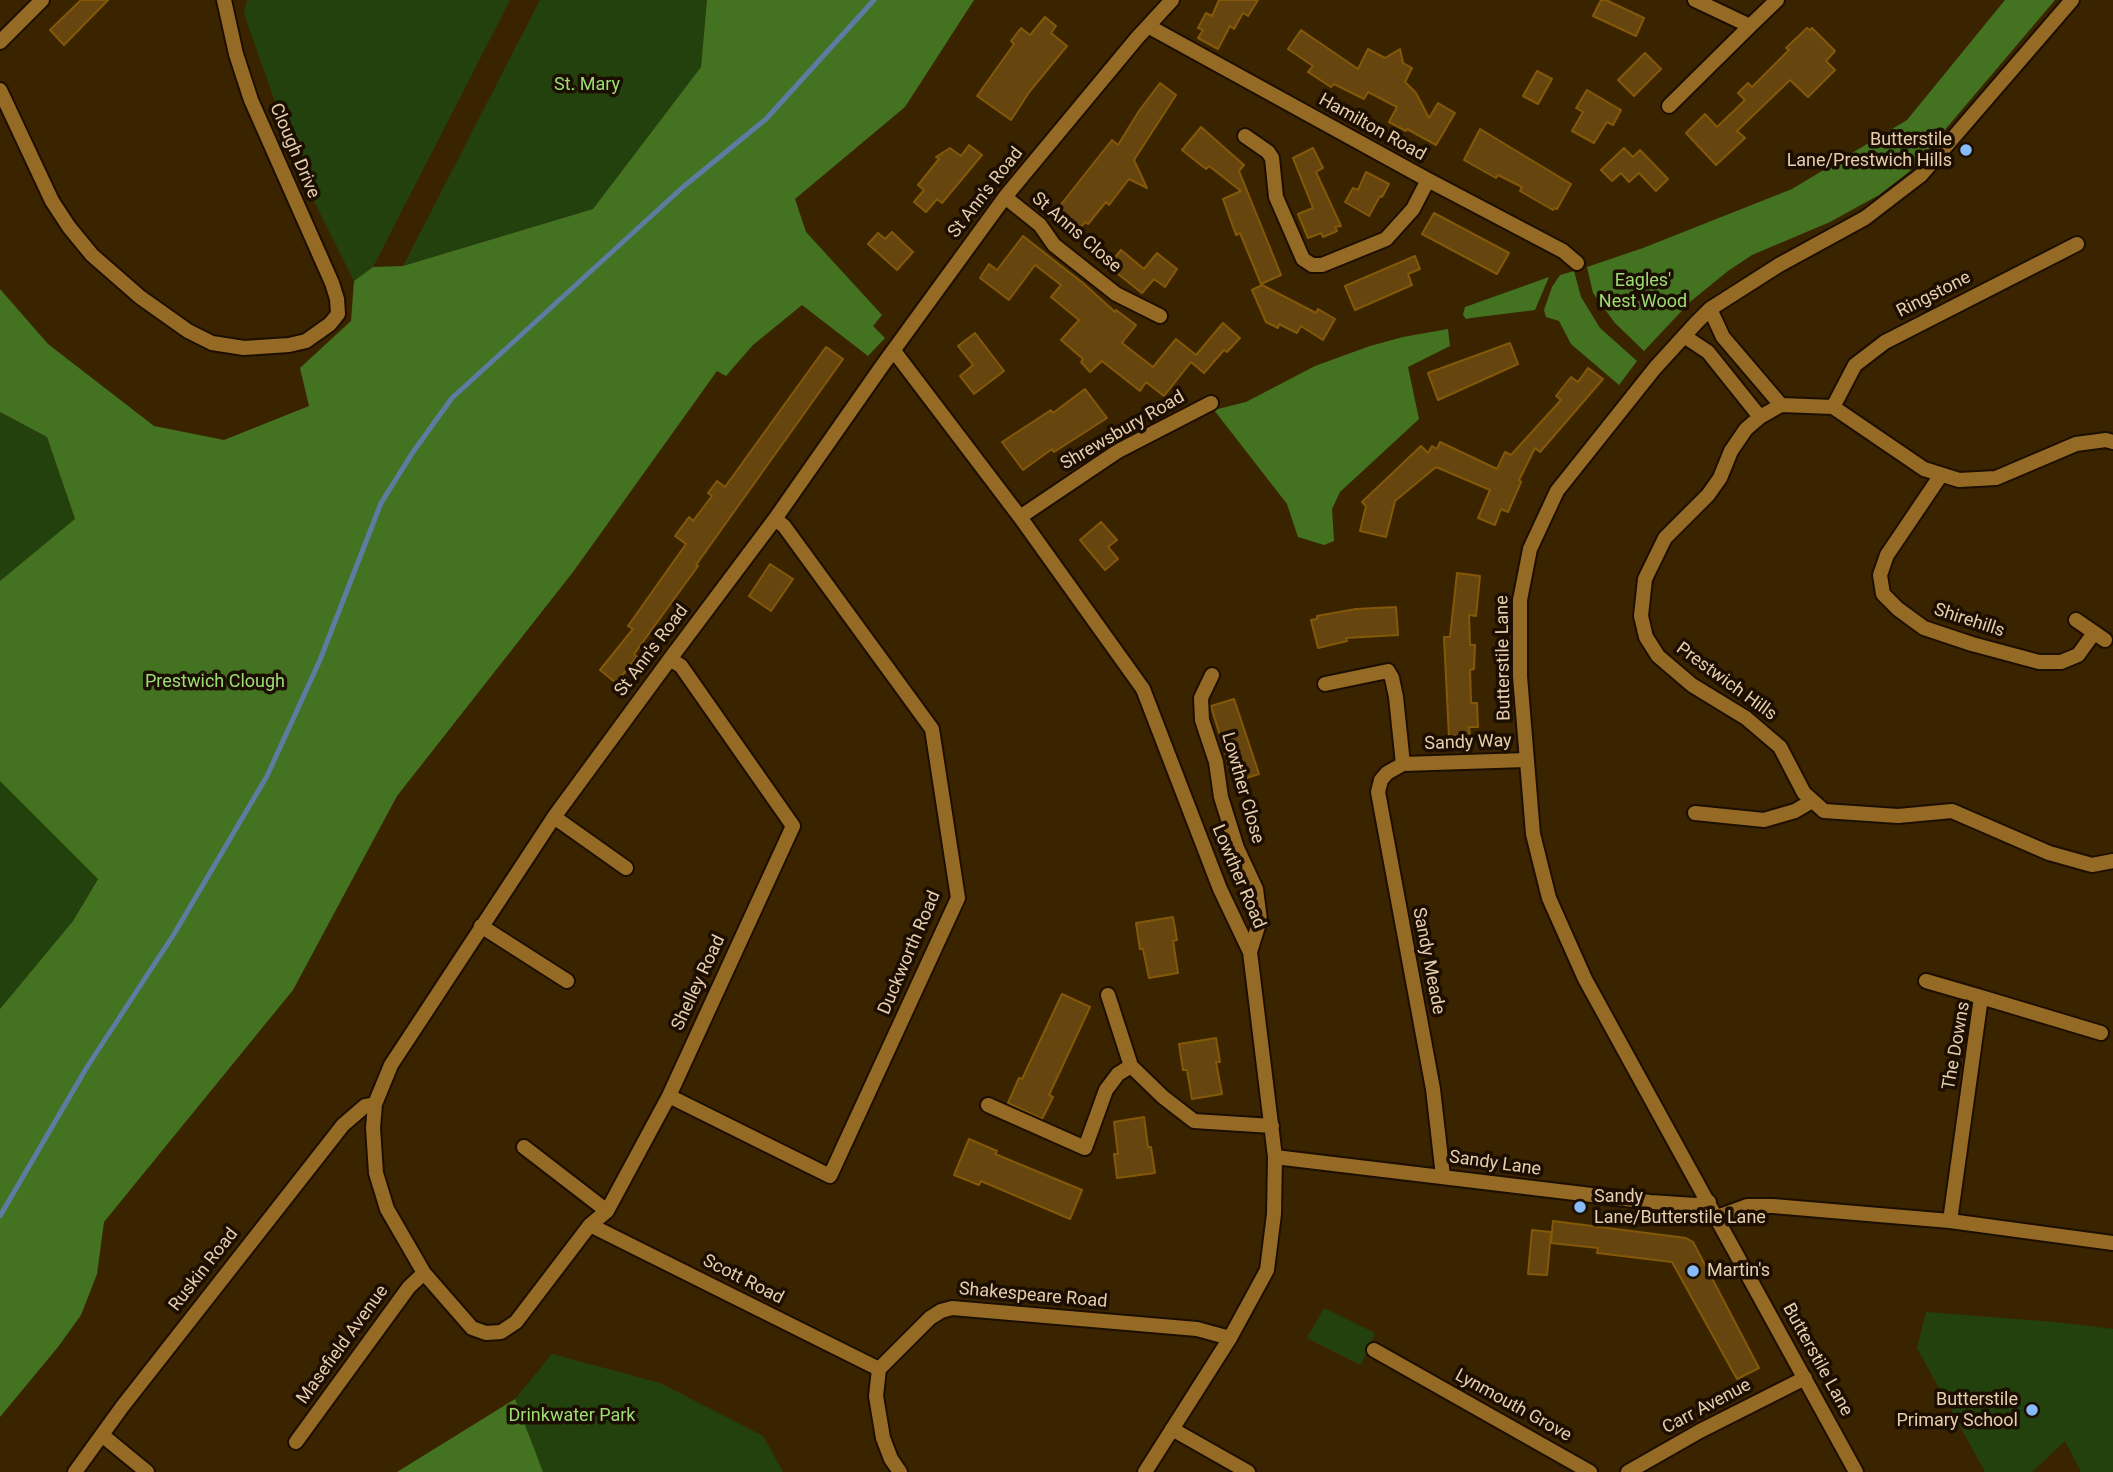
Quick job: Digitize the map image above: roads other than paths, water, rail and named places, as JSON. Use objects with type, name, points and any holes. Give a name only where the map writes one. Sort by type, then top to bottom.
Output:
[{"type":"street","points":[[0,42],[42,0]]},
{"type":"street","name":"Clough Drive","points":[[0,90],[52,201],[92,255],[115,276],[188,331],[212,343],[244,348],[306,341],[321,332],[338,314],[337,299],[251,100],[236,54],[224,0]]},
{"type":"street","name":"St Ann's Road","points":[[516,1322],[501,1332],[486,1333],[472,1328],[424,1273],[395,1227],[382,1195],[374,1152],[375,1104],[391,1065],[554,817],[775,519],[1005,197],[1172,0]]},
{"type":"street","points":[[1695,0],[1750,26]]},
{"type":"street","points":[[1669,106],[1777,0]]},
{"type":"street","name":"Butterstile Lane","points":[[1856,1472],[1585,979],[1549,898],[1533,834],[1520,676],[1520,600],[1530,550],[1557,491],[1655,368],[1684,336],[1710,309],[1779,265],[1865,218],[1921,175],[2072,0]]},
{"type":"street","name":"Hamilton Road","points":[[1148,26],[1563,251],[1577,263]]},
{"type":"street","points":[[1245,136],[1268,152],[1272,158],[1276,197],[1303,259],[1312,265],[1322,265],[1386,239],[1413,209],[1428,180]]},
{"type":"street","name":"St Anns Close","points":[[1005,197],[1040,225],[1054,244],[1116,293],[1160,316]]},
{"type":"street","name":"Ringstone","points":[[1833,407],[1855,365],[1885,342],[2077,244]]},
{"type":"street","points":[[1710,309],[1723,337],[1780,405],[1833,407],[1924,469],[1941,475],[1959,480],[1996,478],[2076,444],[2106,440],[2113,442]]},
{"type":"street","points":[[1684,336],[1708,352],[1760,416]]},
{"type":"street","name":"Lowther Road","points":[[894,351],[1020,517],[1143,689],[1220,889],[1250,952],[1275,1157],[1274,1214],[1267,1270],[1230,1338],[1145,1472]]},
{"type":"street","name":"Shrewsbury Road","points":[[1020,517],[1108,457],[1212,403]]},
{"type":"street","name":"Prestwich Hills","points":[[1780,405],[1760,416],[1746,429],[1708,495],[1665,538],[1644,579],[1641,616],[1646,637],[1658,656],[1692,685],[1746,718],[1780,747],[1804,793],[1812,801]]},
{"type":"street","name":"Shirehills","points":[[1941,475],[1887,555],[1880,575],[1883,594],[1924,628],[1972,645],[2039,662],[2061,662],[2078,655],[2099,636],[2076,620]]},
{"type":"street","name":"Duckworth Road","points":[[669,1096],[831,1176],[958,898],[932,729],[784,526],[775,519]]},
{"type":"street","name":"Shelley Road","points":[[516,1322],[590,1225],[607,1211],[669,1096],[793,825],[681,666],[670,659]]},
{"type":"street","name":"Sandy Way","points":[[1325,684],[1388,671],[1396,697],[1403,764],[1527,760]]},
{"type":"street","name":"Lowther Close","points":[[1212,675],[1200,698],[1202,720],[1216,762],[1222,797],[1237,848],[1256,890],[1260,920],[1250,952]]},
{"type":"street","name":"Sandy Meade","points":[[1403,764],[1387,773],[1381,780],[1378,804],[1433,1089],[1443,1176]]},
{"type":"street","points":[[1695,813],[1765,820],[1795,811],[1812,801],[1824,811],[1898,816],[1952,811],[2049,853],[2092,865],[2113,861]]},
{"type":"street","points":[[554,817],[626,868]]},
{"type":"street","points":[[481,926],[566,981]]},
{"type":"street","points":[[1926,981],[1981,997]]},
{"type":"street","points":[[1108,995],[1131,1066],[1163,1097],[1194,1121],[1272,1126]]},
{"type":"street","name":"The Downs","points":[[1950,1221],[1981,997],[2101,1033]]},
{"type":"street","points":[[988,1105],[1085,1148],[1106,1090],[1118,1073],[1131,1066]]},
{"type":"street","name":"Ruskin Road","points":[[75,1472],[343,1125],[365,1106],[375,1104]]},
{"type":"street","points":[[524,1147],[607,1211]]},
{"type":"street","name":"Sandy Lane","points":[[1275,1157],[1650,1202],[1695,1205],[1709,1202]]},
{"type":"street","points":[[1717,1217],[1747,1206],[1773,1206],[1950,1221],[2113,1243]]},
{"type":"street","name":"Scott Road","points":[[590,1225],[879,1369]]},
{"type":"street","name":"Masefield Avenue","points":[[296,1442],[409,1287],[424,1273]]},
{"type":"street","name":"Shakespeare Road","points":[[879,1369],[930,1318],[951,1308],[1197,1329],[1230,1338]]},
{"type":"street","name":"Lynmouth Grove","points":[[1374,1350],[1590,1472]]},
{"type":"street","points":[[879,1369],[876,1396],[883,1438],[891,1459],[900,1472]]},
{"type":"street","name":"Carr Avenue","points":[[1628,1472],[1700,1431],[1805,1378]]},
{"type":"street","points":[[1172,1429],[1248,1472]]},
{"type":"street","points":[[102,1435],[148,1472]]},
{"type":"waterway","points":[[0,1216],[87,1067],[174,934],[267,776],[320,660],[381,503],[413,452],[452,398],[683,187],[766,119],[874,0]]},
{"type":"place","name":"Butterstile Lane/Prestwich Hills","points":[[1966,150]]},
{"type":"place","name":"Sandy Lane/Butterstile Lane","points":[[1580,1207]]},
{"type":"place","name":"Martin's","points":[[1693,1271]]},
{"type":"place","name":"Butterstile Primary School","points":[[2032,1410]]},
{"type":"park label","name":"St. Mary","points":[[587,85]]},
{"type":"park label","name":"Eagles' Nest Wood","points":[[1643,291]]},
{"type":"park label","name":"Prestwich Clough","points":[[215,682]]},
{"type":"park label","name":"Drinkwater Park","points":[[572,1416]]}]
